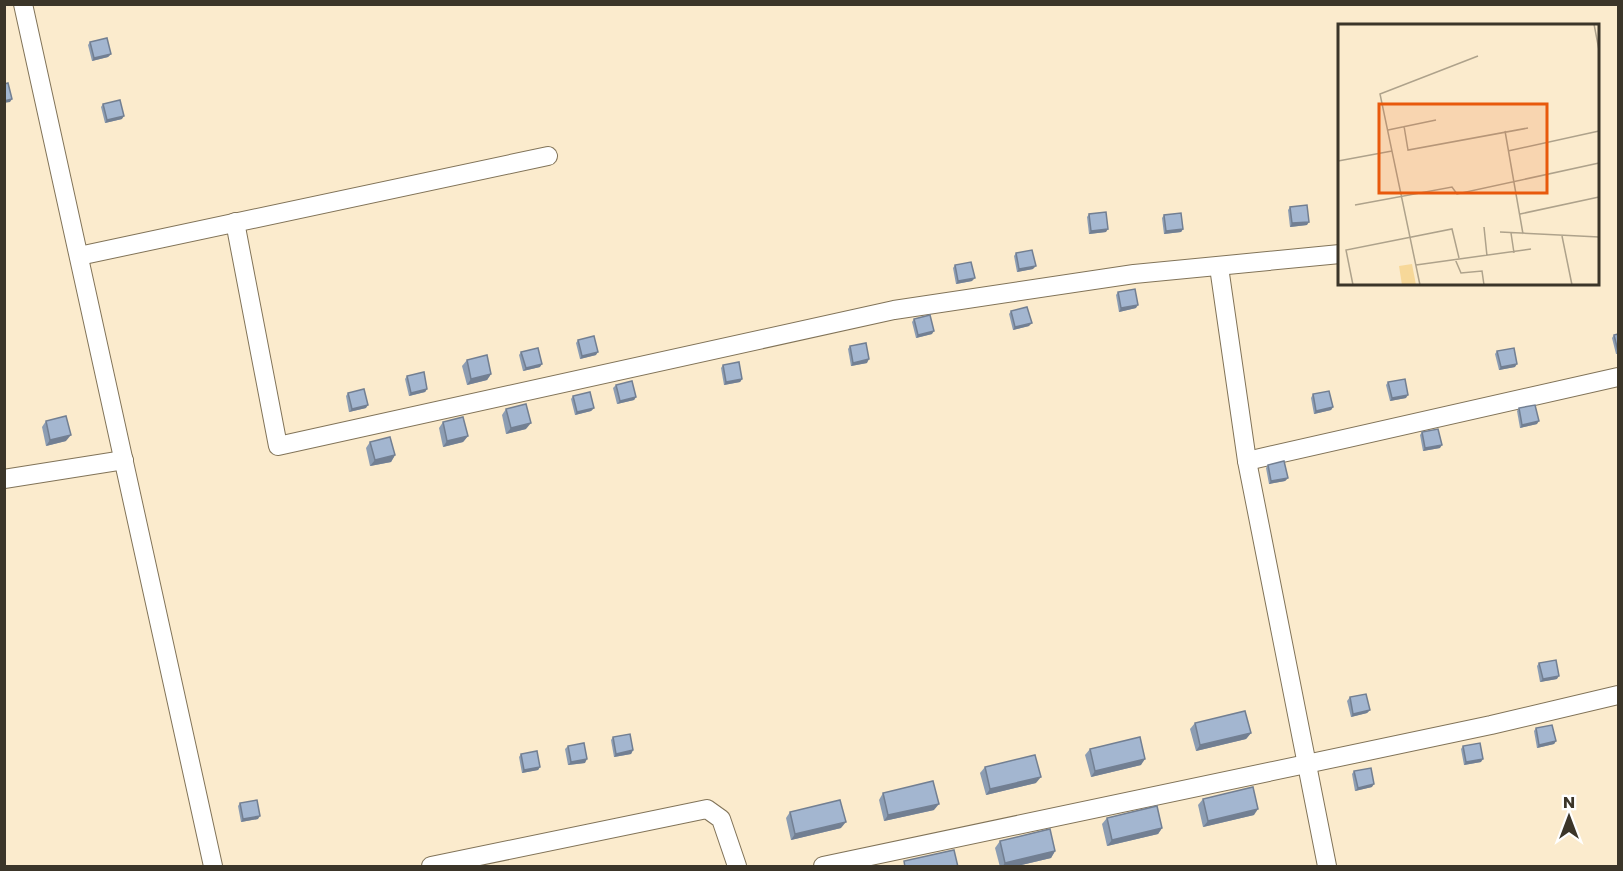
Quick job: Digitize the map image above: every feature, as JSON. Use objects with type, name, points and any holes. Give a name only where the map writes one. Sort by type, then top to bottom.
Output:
[{"type":"street","points":[[23,4],[213,867]]},
{"type":"street","points":[[79,256],[549,156]]},
{"type":"street","points":[[235,222],[278,446],[894,310],[1134,274],[1338,254]]},
{"type":"street","points":[[1219,267],[1247,461],[1327,867]]},
{"type":"street","points":[[1247,461],[1618,377]]},
{"type":"street","points":[[4,479],[124,460]]},
{"type":"street","points":[[823,867],[1308,764],[1618,695]]},
{"type":"street","points":[[432,867],[707,809],[720,819],[737,867]]},
{"type":"building","points":[[107,38],[111,54],[94,58],[90,42]]},
{"type":"building","points":[[8,83],[12,99],[4,101],[4,84]]},
{"type":"building","points":[[120,100],[124,116],[107,120],[103,104]]},
{"type":"building","points":[[1307,205],[1309,222],[1292,223],[1290,207]]},
{"type":"building","points":[[1106,212],[1108,229],[1091,231],[1089,214]]},
{"type":"building","points":[[1181,213],[1183,229],[1166,231],[1164,215]]},
{"type":"building","points":[[1032,250],[1036,266],[1019,269],[1016,253]]},
{"type":"building","points":[[971,262],[975,278],[958,281],[955,265]]},
{"type":"building","points":[[1135,289],[1138,305],[1121,308],[1118,292]]},
{"type":"building","points":[[1027,307],[1032,323],[1015,327],[1011,311]]},
{"type":"building","points":[[930,315],[934,331],[918,335],[914,319]]},
{"type":"building","points":[[1618,334],[1618,351],[1614,335]]},
{"type":"building","points":[[594,336],[598,352],[582,356],[578,340]]},
{"type":"building","points":[[866,343],[869,359],[853,363],[850,346]]},
{"type":"building","points":[[538,348],[542,364],[526,368],[521,352]]},
{"type":"building","points":[[1514,348],[1517,364],[1501,367],[1497,351]]},
{"type":"building","points":[[487,355],[491,374],[471,379],[467,360]]},
{"type":"building","points":[[739,362],[742,379],[726,382],[723,365]]},
{"type":"building","points":[[424,372],[427,389],[411,393],[407,376]]},
{"type":"building","points":[[1405,379],[1408,395],[1392,398],[1388,382]]},
{"type":"building","points":[[632,381],[636,397],[620,401],[616,385]]},
{"type":"building","points":[[364,389],[368,405],[352,409],[348,393]]},
{"type":"building","points":[[1329,391],[1333,407],[1316,411],[1313,394]]},
{"type":"building","points":[[590,392],[594,408],[577,412],[573,396]]},
{"type":"building","points":[[526,404],[531,423],[511,428],[506,409]]},
{"type":"building","points":[[1535,405],[1539,421],[1522,425],[1519,408]]},
{"type":"building","points":[[66,416],[71,435],[50,440],[46,421]]},
{"type":"building","points":[[463,417],[468,436],[447,441],[443,422]]},
{"type":"building","points":[[1438,429],[1442,445],[1425,448],[1422,432]]},
{"type":"building","points":[[390,437],[395,455],[375,460],[370,442]]},
{"type":"building","points":[[1284,461],[1288,478],[1271,481],[1268,465]]},
{"type":"building","points":[[1556,660],[1559,676],[1543,679],[1539,663]]},
{"type":"building","points":[[1366,694],[1370,710],[1353,714],[1350,697]]},
{"type":"building","points":[[1245,711],[1251,733],[1200,745],[1195,723]]},
{"type":"building","points":[[1552,725],[1556,741],[1539,745],[1536,728]]},
{"type":"building","points":[[630,734],[633,750],[616,754],[613,737]]},
{"type":"building","points":[[1140,737],[1145,759],[1095,771],[1090,749]]},
{"type":"building","points":[[584,743],[587,759],[571,762],[568,746]]},
{"type":"building","points":[[1480,743],[1483,759],[1466,762],[1463,746]]},
{"type":"building","points":[[537,751],[540,767],[524,770],[521,754]]},
{"type":"building","points":[[1035,755],[1041,777],[990,789],[985,767]]},
{"type":"building","points":[[1371,768],[1374,784],[1358,788],[1354,771]]},
{"type":"building","points":[[933,781],[939,804],[888,815],[883,793]]},
{"type":"building","points":[[1253,787],[1258,809],[1208,821],[1203,799]]},
{"type":"building","points":[[257,800],[260,816],[243,819],[240,803]]},
{"type":"building","points":[[840,800],[846,822],[795,834],[790,812]]},
{"type":"building","points":[[1157,806],[1162,828],[1112,840],[1107,818]]},
{"type":"building","points":[[1050,829],[1055,851],[1005,863],[1000,841]]},
{"type":"building","points":[[954,850],[958,867],[905,867],[904,861]]}]
